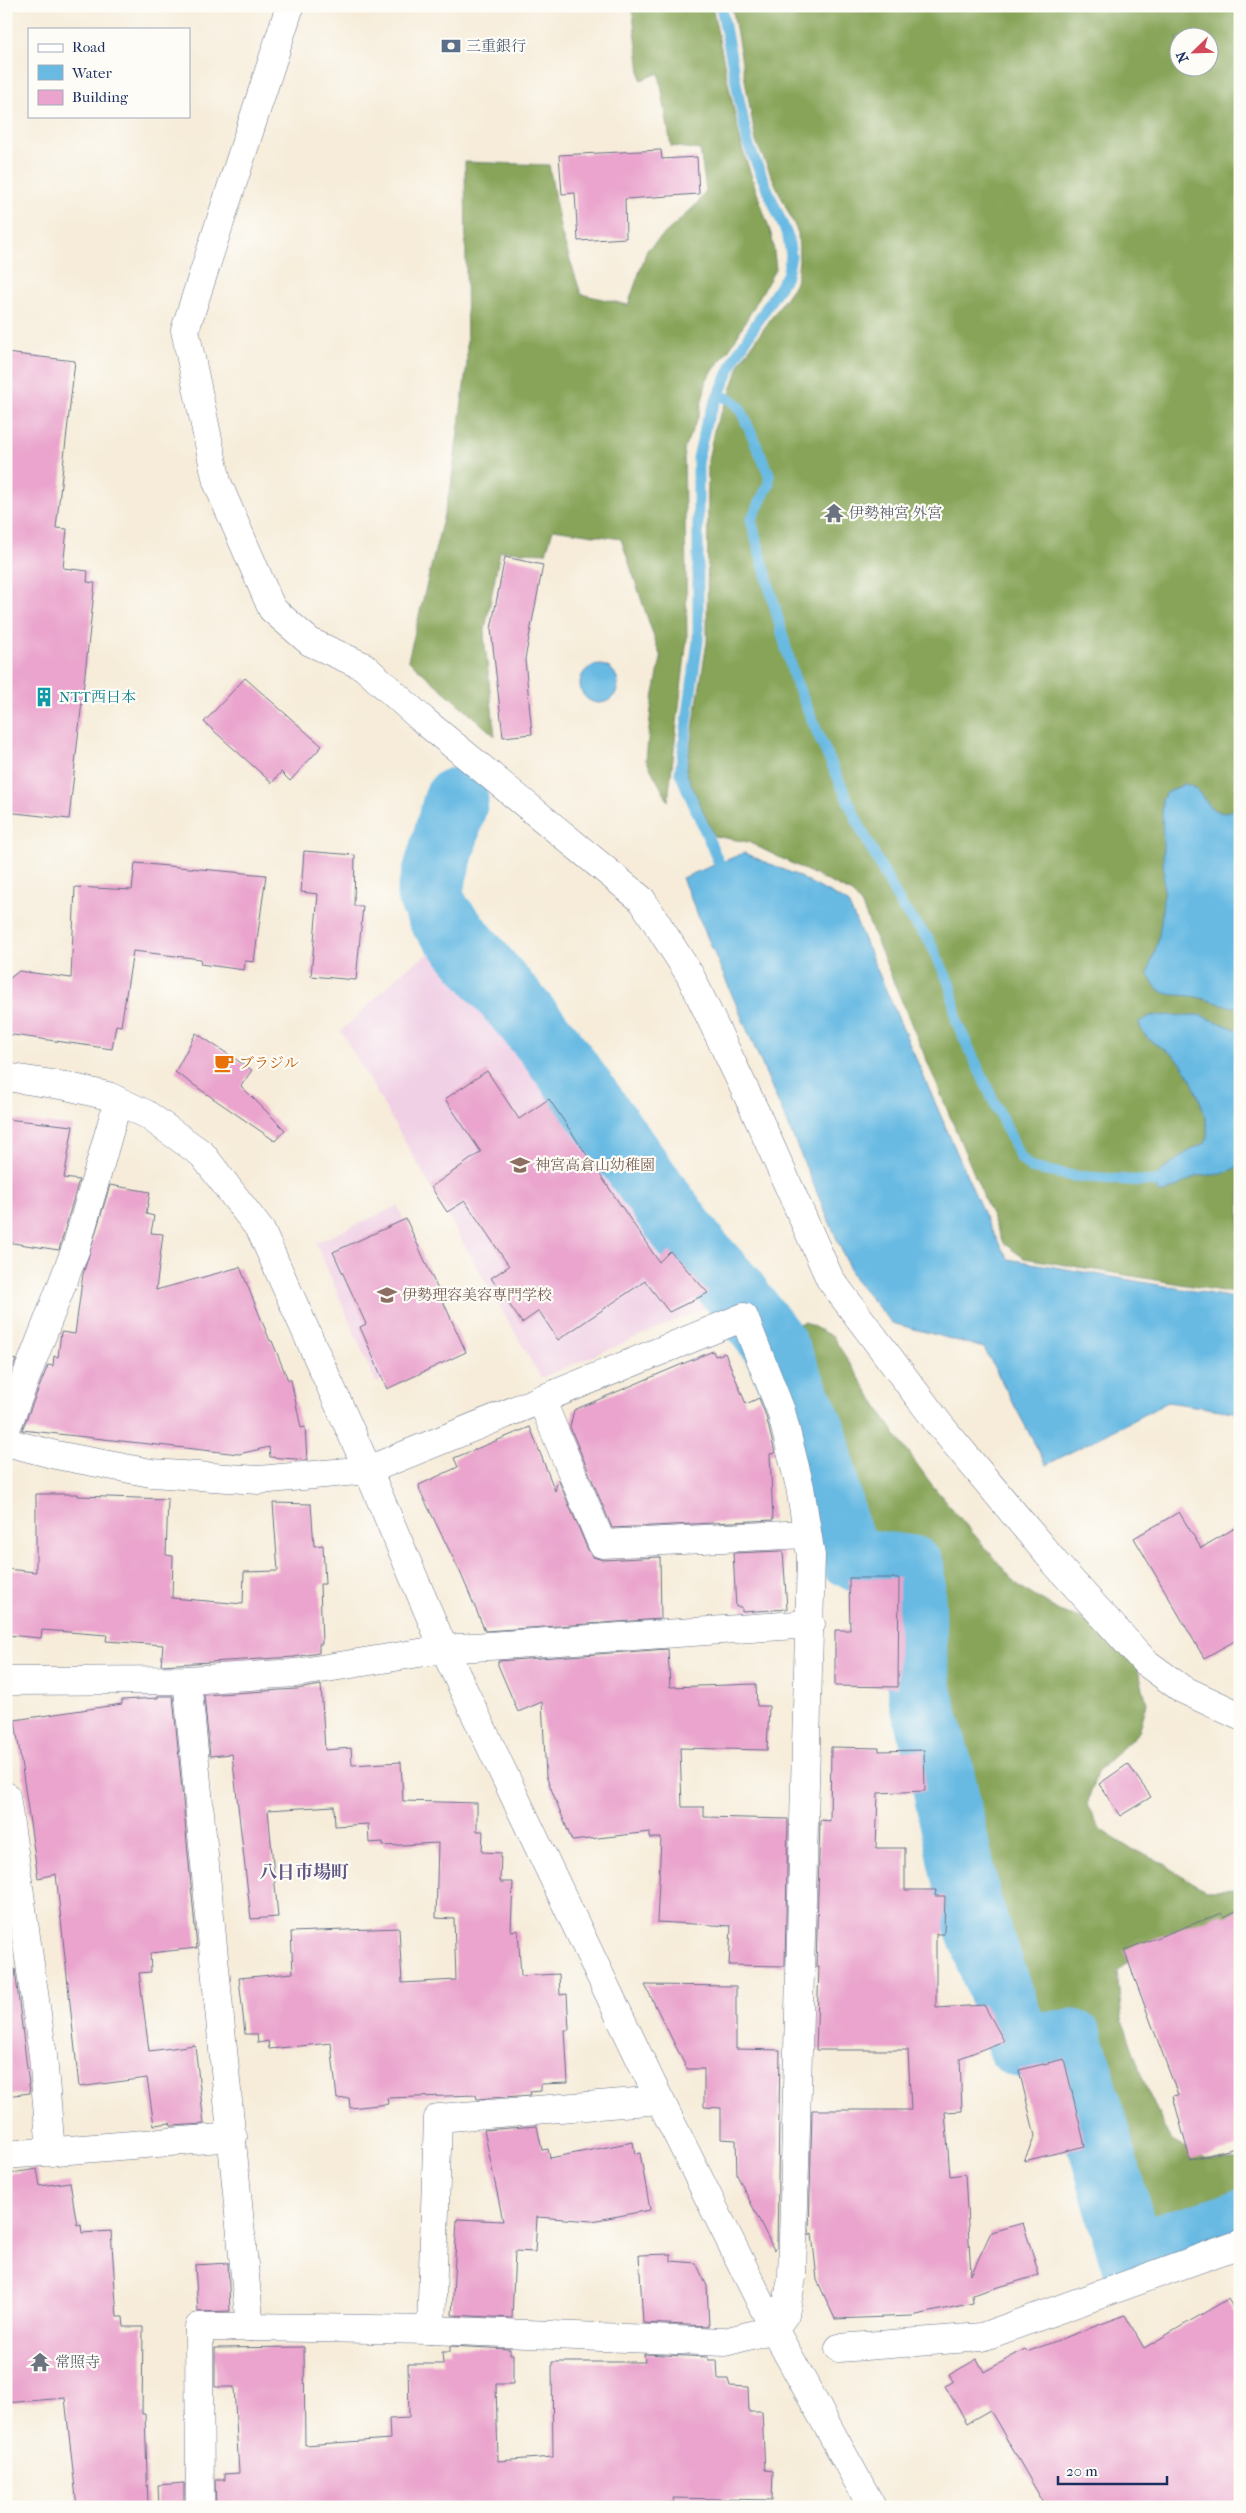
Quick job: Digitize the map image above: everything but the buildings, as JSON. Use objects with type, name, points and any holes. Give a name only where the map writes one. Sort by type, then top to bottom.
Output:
[{"type":"street","points":[[290,6],[185,330],[217,482],[272,609],[310,642],[363,666],[423,720],[642,900],[690,975],[754,1108],[830,1279],[939,1424],[1056,1564],[1145,1662],[1182,1688],[1240,1716]]},
{"type":"street","points":[[6,1077],[66,1086],[118,1101],[146,1114],[202,1154],[261,1232],[368,1470],[444,1649],[660,2100],[774,2329],[872,2507]]},
{"type":"street","points":[[6,1429],[76,1248],[118,1101]]},
{"type":"street","points":[[6,1442],[56,1455],[151,1473],[259,1480],[368,1470],[744,1317],[781,1411],[800,1487],[811,1556],[811,1624],[792,2278],[785,2314],[774,2329],[725,2342],[430,2330],[199,2328],[200,2507]]},
{"type":"street","points":[[541,1399],[602,1544],[807,1534]]},
{"type":"street","points":[[6,1681],[187,1680],[296,1673],[444,1649],[811,1624]]},
{"type":"street","points":[[187,1680],[233,2137],[250,2328]]},
{"type":"street","points":[[6,1796],[43,2056],[51,2152]]},
{"type":"street","points":[[430,2330],[438,2118],[660,2100]]},
{"type":"street","points":[[6,2155],[233,2137]]},
{"type":"street","points":[[839,2348],[982,2337],[1240,2244]]},
{"type":"shaded area","name":"神宮高倉山幼稚園","points":[[446,942],[726,1299],[541,1378],[341,1031],[406,969]]},
{"type":"shaded area","name":"伊勢理容美容専門学校","points":[[398,1206],[458,1347],[376,1383],[316,1243]]},
{"type":"green space","points":[[632,6],[712,6],[742,148],[772,237],[776,268],[732,345],[707,379],[699,415],[684,449],[687,638],[668,801],[646,760],[651,709],[661,658],[621,539],[553,529],[546,553],[500,551],[484,635],[495,736],[408,660],[451,486],[467,363],[465,162],[549,165],[561,232],[581,294],[628,305],[647,250],[698,203],[706,190],[700,150],[671,146],[659,73],[641,80]]},
{"type":"green space","name":"伊勢神宮 外宮","points":[[732,6],[1240,6],[1240,1294],[1024,1258],[1003,1243],[862,906],[852,893],[748,842],[714,836],[686,772],[707,642],[708,460],[715,426],[729,396],[741,361],[796,283],[799,260],[798,233],[756,142]]},
{"type":"green space","points":[[805,1322],[833,1337],[897,1437],[932,1485],[1018,1586],[1059,1611],[1089,1621],[1137,1666],[1147,1703],[1139,1732],[1097,1772],[1087,1805],[1101,1830],[1131,1849],[1159,1861],[1205,1890],[1240,1889],[1240,1982],[1136,1954],[1117,1972],[1122,2019],[1147,2090],[1172,2141],[1205,2159],[1240,2159],[1240,2216],[1138,2249],[1078,2034],[1024,2038],[970,1859],[943,1747],[920,1615],[919,1560],[862,1551],[854,1543],[834,1474],[824,1427],[788,1342],[790,1326]]},
{"type":"water","points":[[599,665],[613,670],[618,684],[613,698],[599,703],[585,698],[580,684],[585,670]]},
{"type":"water","points":[[1184,784],[1195,789],[1214,810],[1226,812],[1240,809],[1240,1008],[1192,996],[1164,992],[1158,989],[1148,974],[1158,941],[1163,902],[1162,800],[1165,794]]},
{"type":"water","points":[[744,853],[796,875],[848,903],[988,1224],[1008,1259],[1240,1299],[1240,1413],[1168,1402],[1046,1465],[984,1348],[892,1323],[854,1279],[682,878]]},
{"type":"water","points":[[1199,1015],[1240,1031],[1240,1166],[1222,1174],[1197,1176],[1164,1193],[1158,1192],[1154,1177],[1186,1153],[1205,1143],[1207,1126],[1195,1088],[1184,1067],[1173,1055],[1146,1036],[1139,1022],[1150,1016]]},
{"type":"waterway","points":[[719,863],[680,773],[698,641],[698,458],[706,423],[736,356],[787,275],[791,256],[788,237],[748,144],[721,6]]},
{"type":"waterway","points":[[718,395],[732,400],[740,408],[769,474],[769,484],[751,520],[794,677],[862,831],[902,907],[929,940],[951,987],[957,1023],[1020,1157],[1031,1168],[1074,1176],[1155,1182]]},
{"type":"waterway","points":[[456,800],[429,894],[440,916],[551,1047],[695,1248],[732,1289],[775,1346],[815,1435],[834,1520],[847,1554],[861,1561],[912,1568],[915,1659],[922,1703],[941,1770],[970,1906],[1019,2045],[1072,2042],[1131,2256],[1240,2222]]},
{"type":"place","name":"三重銀行","points":[[451,46]]},
{"type":"place","name":"伊勢神宮 外宮","points":[[834,513]]},
{"type":"place","name":"NTT西日本","points":[[44,697]]},
{"type":"place","name":"ブラジル","points":[[224,1063]]},
{"type":"place","name":"神宮高倉山幼稚園","points":[[520,1165]]},
{"type":"place","name":"伊勢理容美容専門学校","points":[[387,1295]]},
{"type":"place","name":"常照寺","points":[[40,2362]]},
{"type":"district","name":"八日市場町","points":[[304,1872]]}]
